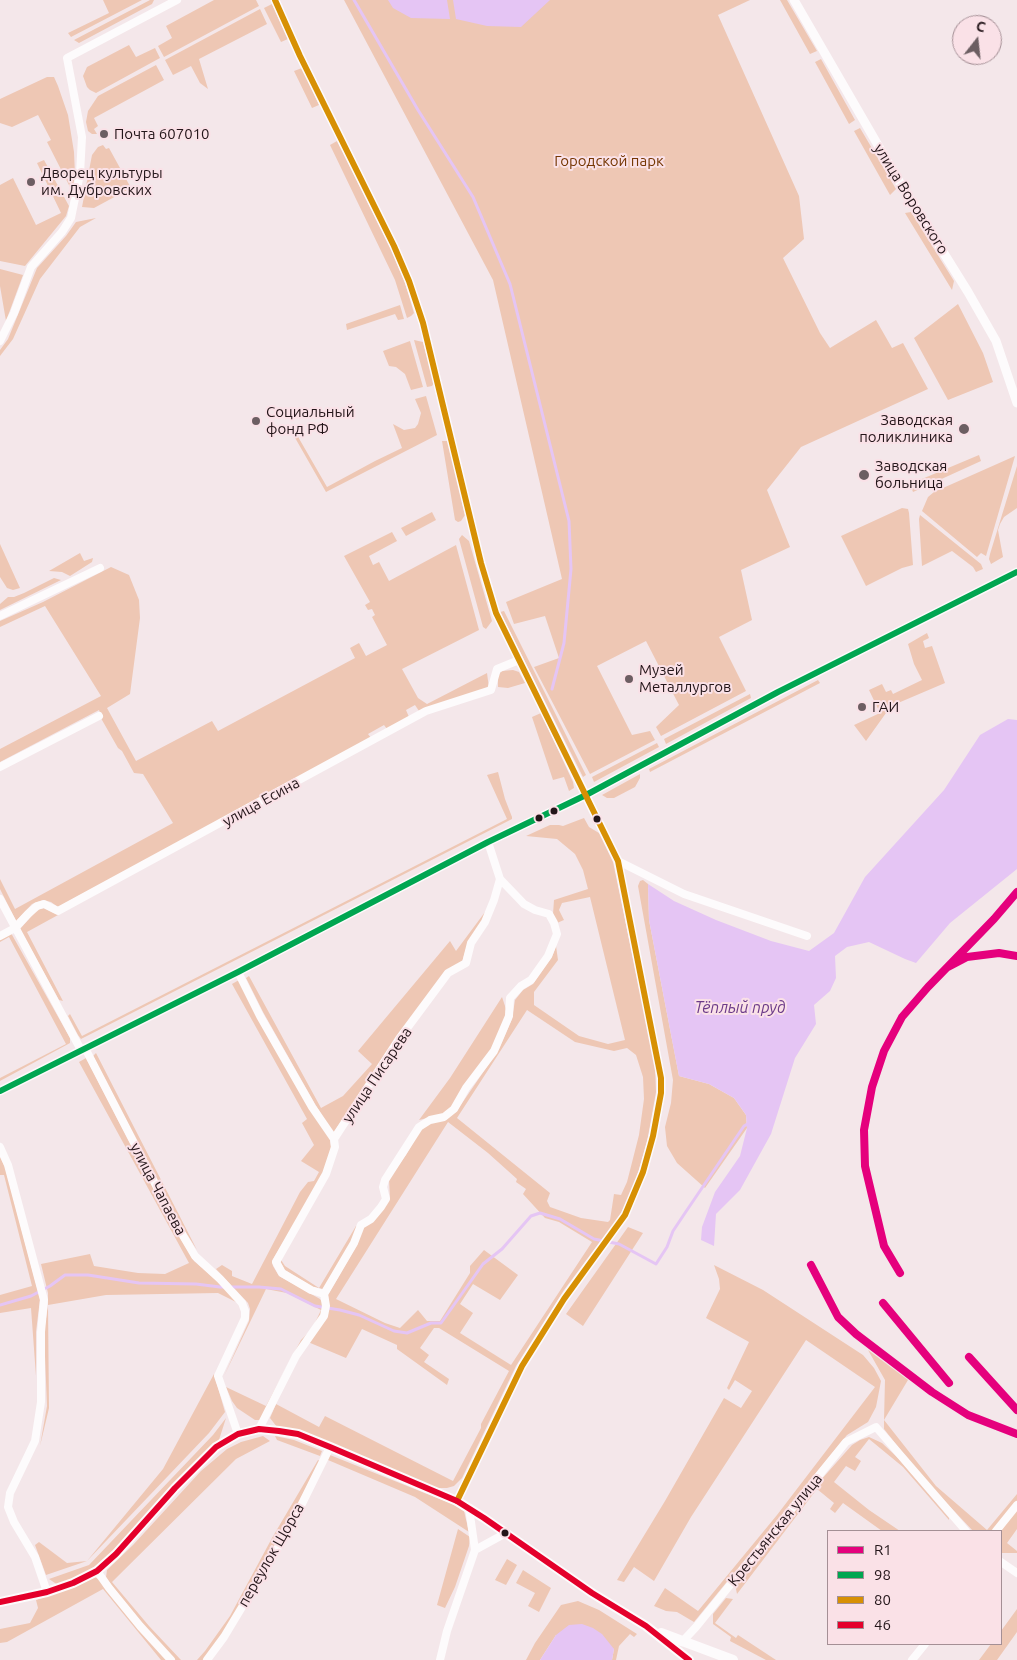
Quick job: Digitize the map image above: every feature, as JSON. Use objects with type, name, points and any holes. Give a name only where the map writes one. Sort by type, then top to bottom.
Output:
[{"type":"main road","points":[[0,1602],[47,1592],[73,1584],[97,1571],[116,1554],[216,1447],[238,1434],[259,1429],[298,1434],[457,1501],[592,1593],[646,1626],[689,1660]]},
{"type":"main road","points":[[646,1626],[682,1642],[733,1660]]},
{"type":"street","points":[[0,341],[14,313],[31,267],[62,232],[71,218],[75,203],[80,174],[82,137],[67,58],[177,0]]},
{"type":"street","points":[[275,0],[300,56],[394,246],[409,281],[423,323],[481,562],[496,613],[618,861],[661,1078],[662,1093],[655,1129],[643,1172],[625,1215],[564,1299],[522,1366],[457,1501]]},
{"type":"street","name":"улица Воровского","points":[[794,0],[897,178],[968,292],[996,341],[1017,403]]},
{"type":"street","points":[[0,616],[100,568]]},
{"type":"street","points":[[0,1091],[238,972],[488,842],[586,796],[786,688],[1017,572]]},
{"type":"street","name":"улица Есина","points":[[0,936],[15,928],[37,906],[44,904],[58,911],[426,711],[491,690],[497,669],[519,660]]},
{"type":"street","points":[[0,768],[99,716]]},
{"type":"street","points":[[259,1429],[296,1356],[324,1316],[326,1306],[324,1294],[354,1243],[361,1225],[371,1219],[382,1207],[386,1199],[383,1187],[385,1180],[419,1127],[430,1120],[444,1117],[454,1110],[466,1088],[494,1050],[509,1016],[510,998],[521,986],[531,980],[548,956],[557,934],[549,914],[524,904],[500,879],[488,842]]},
{"type":"street","points":[[618,861],[684,894],[807,936]]},
{"type":"street","name":"улица Писарева","points":[[324,1294],[311,1290],[282,1273],[276,1262],[326,1174],[335,1147],[334,1139],[399,1040],[448,973],[466,963],[471,943],[484,922],[494,900],[500,879]]},
{"type":"street","name":"улица Чапаева","points":[[0,899],[195,1256],[220,1279],[242,1303],[246,1311],[245,1318],[218,1376],[238,1434]]},
{"type":"street","points":[[238,972],[260,1016],[334,1139]]},
{"type":"street","points":[[0,1147],[8,1164],[32,1247],[44,1300],[41,1332],[41,1402],[35,1440],[10,1493],[8,1507],[14,1522],[35,1557],[47,1592]]},
{"type":"street","name":"Крестьянская улица","points":[[682,1642],[702,1620],[846,1442],[876,1427],[965,1530]]},
{"type":"street","name":"переулок Щорса","points":[[207,1660],[224,1637],[292,1524],[330,1447]]},
{"type":"street","points":[[997,1530],[1017,1505]]},
{"type":"street","points":[[440,1660],[447,1631],[475,1550],[469,1508]]},
{"type":"street","points":[[475,1550],[506,1533]]},
{"type":"street","points":[[1002,1563],[1017,1573]]},
{"type":"street","points":[[97,1571],[140,1626],[171,1660]]},
{"type":"street","points":[[912,1660],[924,1645]]},
{"type":"green space","points":[[103,0],[142,0],[71,37],[68,33],[109,13]]},
{"type":"green space","points":[[150,0],[154,0],[152,4],[79,43],[74,40]]},
{"type":"green space","points":[[214,0],[256,0],[259,6],[164,57],[158,46],[172,38],[166,26]]},
{"type":"green space","name":"Городской парк","points":[[344,0],[750,0],[718,15],[799,196],[804,239],[783,258],[820,333],[830,348],[876,320],[892,348],[903,343],[928,389],[801,447],[767,490],[790,547],[741,570],[752,620],[719,637],[746,691],[661,736],[656,727],[679,705],[646,641],[597,666],[632,735],[650,731],[655,740],[590,774],[534,667],[559,658],[545,616],[514,624],[506,602],[562,579],[493,280]]},
{"type":"green space","points":[[780,0],[787,0],[817,51],[810,54]]},
{"type":"green space","points":[[272,4],[288,39],[281,42],[264,8]]},
{"type":"green space","points":[[260,9],[267,24],[199,59],[208,89],[200,83],[191,66],[173,75],[165,60]]},
{"type":"green space","points":[[129,45],[136,57],[155,48],[160,58],[96,93],[90,90],[83,76],[87,67]]},
{"type":"green space","points":[[821,59],[855,120],[849,124],[815,62]]},
{"type":"green space","points":[[156,65],[164,80],[94,118],[98,126],[94,129],[97,134],[92,134],[88,131],[86,122],[88,111],[98,96]]},
{"type":"green space","points":[[302,68],[319,105],[312,108],[294,71]]},
{"type":"green space","points":[[47,77],[54,77],[68,115],[74,152],[75,175],[72,191],[47,142],[51,140],[38,115],[12,127],[0,123],[0,99]]},
{"type":"green space","points":[[860,128],[896,189],[890,195],[854,131]]},
{"type":"green space","points":[[337,141],[391,249],[405,283],[414,313],[407,318],[395,280],[330,145]]},
{"type":"green space","points":[[103,145],[106,149],[109,148],[131,188],[94,208],[82,207],[92,155],[98,147]]},
{"type":"green space","points":[[44,160],[69,206],[66,216],[25,266],[0,261],[0,185],[13,178],[36,225],[61,213],[37,163]]},
{"type":"green space","points":[[911,212],[954,281],[952,290],[905,213]]},
{"type":"green space","points":[[96,218],[80,227],[40,279],[13,339],[0,356],[0,350],[8,339],[37,268],[76,222]]},
{"type":"green space","points":[[0,269],[23,275],[6,321],[0,286]]},
{"type":"green space","points":[[958,304],[983,353],[993,382],[948,400],[914,338]]},
{"type":"green space","points":[[400,305],[404,319],[398,320],[395,314],[347,330],[346,324]]},
{"type":"green space","points":[[414,340],[423,342],[434,383],[432,386],[427,387]]},
{"type":"green space","points":[[410,341],[423,387],[411,390],[405,374],[396,367],[389,366],[383,351]]},
{"type":"green space","points":[[426,396],[437,435],[326,492],[294,436],[297,435],[327,487],[402,448],[393,424],[404,430],[415,428],[421,413],[415,399]]},
{"type":"green space","points":[[442,441],[448,441],[465,515],[458,522],[455,520]]},
{"type":"green space","points":[[979,455],[981,461],[913,492],[910,484]]},
{"type":"green space","points":[[1015,456],[986,556],[981,553],[977,557],[922,511],[928,497],[934,492]]},
{"type":"green space","points":[[1017,466],[1017,508],[1004,517],[1000,524],[998,530],[1003,557],[991,564],[990,554]]},
{"type":"green space","points":[[902,508],[908,509],[909,513],[913,565],[902,568],[866,586],[841,536]]},
{"type":"green space","points":[[432,512],[436,520],[406,536],[401,528]]},
{"type":"green space","points":[[920,515],[981,564],[983,569],[976,572],[973,567],[952,551],[922,566]]},
{"type":"green space","points":[[392,532],[397,541],[369,556],[373,565],[379,562],[389,581],[456,545],[479,630],[402,669],[418,698],[427,704],[487,673],[489,688],[419,711],[415,705],[406,710],[409,717],[387,729],[384,725],[368,734],[371,738],[58,907],[51,902],[43,900],[32,904],[16,921],[0,889],[0,879],[15,909],[173,823],[143,774],[134,773],[102,720],[99,710],[0,762],[0,749],[101,696],[45,606],[0,627],[0,621],[43,602],[111,567],[129,575],[139,600],[140,618],[130,694],[107,708],[136,761],[212,721],[218,731],[355,658],[350,648],[359,643],[366,656],[387,645],[372,617],[375,615],[372,609],[368,610],[365,605],[370,602],[344,556]]},
{"type":"green space","points":[[462,535],[469,541],[492,621],[486,629],[483,627],[459,539]]},
{"type":"green space","points":[[0,544],[20,588],[13,590],[7,588],[0,577]]},
{"type":"green space","points":[[80,553],[84,561],[93,558],[92,562],[70,576],[62,572],[49,571]]},
{"type":"green space","points":[[54,578],[61,580],[0,610],[0,604],[8,597],[24,593]]},
{"type":"green space","points":[[504,611],[586,775],[583,777],[500,612]]},
{"type":"green space","points":[[927,633],[929,638],[923,641],[925,648],[932,646],[945,683],[891,706],[866,741],[854,725],[880,713],[869,690],[882,684],[886,692],[891,690],[893,694],[922,680],[914,664],[908,644]]},
{"type":"green space","points":[[513,670],[519,672],[525,683],[508,688],[498,687],[498,675],[502,671]]},
{"type":"green space","points":[[818,680],[820,683],[650,772],[649,769]]},
{"type":"green space","points":[[750,694],[751,698],[666,744],[664,739]]},
{"type":"green space","points":[[541,713],[573,782],[574,788],[569,791],[564,777],[553,780],[532,717]]},
{"type":"green space","points":[[657,743],[659,747],[594,782],[592,777]]},
{"type":"green space","points":[[498,772],[512,819],[81,1039],[78,1035],[68,1016],[70,1014],[82,1036],[507,819],[487,775]]},
{"type":"green space","points":[[640,774],[635,787],[614,798],[607,798],[602,795]]},
{"type":"green space","points":[[584,818],[589,827],[599,833],[613,862],[655,1064],[656,1092],[647,1142],[629,1198],[620,1215],[564,1290],[516,1366],[462,1478],[454,1486],[437,1488],[277,1427],[270,1418],[276,1404],[319,1427],[325,1416],[453,1481],[481,1428],[481,1424],[509,1371],[439,1328],[434,1328],[420,1348],[429,1355],[424,1362],[449,1379],[447,1385],[397,1349],[397,1345],[362,1329],[346,1358],[308,1342],[329,1303],[328,1295],[357,1245],[363,1228],[384,1208],[390,1198],[389,1179],[421,1129],[456,1112],[499,1049],[512,1019],[515,1000],[523,990],[533,984],[552,957],[556,946],[558,960],[534,992],[534,1005],[579,1036],[608,1044],[625,1040],[590,897],[562,903],[559,910],[564,920],[557,923],[553,914],[554,900],[588,889],[583,870],[575,854],[557,839],[526,836],[550,825],[563,826]],"holes":[[[527,1010],[575,1042],[614,1051],[627,1048],[636,1055],[643,1077],[644,1099],[639,1135],[627,1182],[621,1195],[614,1194],[610,1220],[608,1222],[581,1218],[550,1207],[547,1201],[550,1193],[457,1118]],[[448,1122],[488,1153],[517,1179],[516,1182],[526,1189],[523,1194],[545,1218],[559,1222],[592,1242],[511,1365],[460,1333],[473,1313],[460,1304],[473,1284],[500,1300],[518,1275],[484,1250],[470,1266],[470,1273],[440,1321],[427,1321],[418,1310],[400,1328],[385,1323],[336,1299]]]},
{"type":"green space","points":[[643,880],[648,884],[649,920],[679,1076],[709,1084],[734,1098],[746,1115],[747,1128],[705,1188],[677,1163],[667,1146],[665,1127],[671,1103],[673,1080],[638,886],[640,881]]},
{"type":"green space","points":[[44,908],[58,915],[27,932],[63,1001],[59,1000],[20,929],[37,910]]},
{"type":"green space","points":[[485,912],[483,920],[468,942],[462,962],[445,971],[333,1133],[263,1012],[246,978],[249,976],[321,1108],[343,1096],[372,1064],[358,1051],[450,941],[456,951]]},
{"type":"green space","points":[[11,933],[70,1038],[70,1043],[0,1081],[0,1078],[66,1044],[9,937],[0,942],[0,939]]},
{"type":"green space","points":[[239,980],[330,1139],[331,1148],[324,1173],[272,1261],[279,1276],[320,1299],[324,1305],[322,1316],[261,1420],[255,1420],[237,1408],[226,1387],[266,1406],[301,1340],[312,1329],[321,1310],[287,1293],[266,1289],[224,1376],[249,1321],[250,1309],[248,1303],[216,1269],[222,1265],[232,1271],[232,1276],[252,1284],[300,1192],[308,1182],[314,1181],[319,1172],[301,1161],[314,1145],[302,1123],[307,1119],[232,984]]},
{"type":"green space","points":[[502,997],[506,1009],[505,1017],[492,1049],[453,1107],[444,1114],[419,1120],[450,1078]]},
{"type":"green space","points":[[96,1053],[197,1250],[176,1217],[93,1056]]},
{"type":"green space","points":[[86,1058],[170,1221],[194,1261],[240,1304],[218,1293],[106,1295],[48,1305],[48,1293],[41,1264],[90,1254],[94,1266],[138,1273],[165,1274],[189,1263],[79,1062]]},
{"type":"green space","points":[[0,1157],[5,1167],[40,1299],[36,1332],[36,1376],[31,1308],[0,1313],[0,1295],[32,1286],[4,1175],[0,1175]]},
{"type":"green space","points":[[356,1226],[352,1240],[323,1289],[313,1287],[285,1270],[281,1263],[281,1260],[285,1266],[319,1288]]},
{"type":"green space","points":[[628,1227],[643,1233],[583,1326],[566,1314]]},
{"type":"green space","points":[[714,1265],[763,1290],[863,1355],[874,1368],[881,1381],[876,1407],[868,1422],[847,1435],[694,1622],[677,1612],[666,1611],[654,1606],[665,1588],[698,1611],[777,1515],[875,1387],[806,1340],[691,1517],[654,1581],[634,1567],[624,1582],[617,1580],[724,1398],[741,1408],[752,1391],[735,1380],[729,1390],[727,1388],[749,1342],[706,1318],[720,1289]]},
{"type":"green space","points":[[48,1305],[49,1408],[40,1446],[47,1406],[44,1332]]},
{"type":"green space","points":[[868,1350],[908,1380],[884,1420],[885,1380]]},
{"type":"green space","points":[[214,1374],[225,1412],[209,1433],[87,1561],[163,1469]]},
{"type":"green space","points":[[226,1418],[218,1443],[112,1552],[97,1565],[81,1575],[58,1585],[49,1579],[89,1565],[213,1435]]},
{"type":"green space","points":[[884,1420],[936,1486],[987,1530],[972,1530],[922,1477],[884,1429]]},
{"type":"green space","points":[[263,1436],[270,1441],[236,1459],[112,1582],[181,1660],[175,1660],[109,1582],[106,1577],[107,1570],[133,1545],[201,1471],[227,1449],[241,1442]]},
{"type":"green space","points":[[275,1436],[294,1440],[322,1451],[320,1456],[277,1440]]},
{"type":"green space","points":[[869,1437],[882,1443],[898,1458],[949,1520],[903,1467],[869,1439],[855,1457],[861,1461],[855,1471],[846,1466],[834,1482],[869,1510],[899,1530],[881,1530],[843,1503],[835,1513],[830,1509],[834,1503],[817,1489],[737,1594],[736,1589],[739,1580],[812,1490],[852,1445]]},
{"type":"green space","points":[[330,1455],[452,1504],[464,1511],[469,1532],[415,1497],[328,1460]]},
{"type":"green space","points":[[318,1460],[320,1461],[286,1526],[222,1635],[203,1660],[197,1660],[230,1616],[272,1538]]},
{"type":"green space","points":[[1017,1494],[1017,1501],[993,1530],[987,1530]]},
{"type":"green space","points":[[1017,1509],[1017,1529],[1007,1543],[1017,1553],[1002,1553],[1002,1530],[1000,1530]]},
{"type":"green space","points":[[458,1529],[470,1537],[469,1546],[455,1587],[445,1608],[437,1605]]},
{"type":"green space","points":[[39,1542],[67,1563],[87,1561],[46,1575],[35,1545]]},
{"type":"green space","points":[[507,1559],[517,1565],[506,1585],[495,1580]]},
{"type":"green space","points":[[523,1570],[551,1588],[539,1612],[528,1606],[535,1593],[516,1583]]},
{"type":"green space","points":[[95,1577],[101,1581],[167,1660],[161,1660],[103,1589],[7,1642],[0,1643],[0,1629],[30,1623],[38,1608],[36,1600],[75,1587]]},
{"type":"green space","points":[[726,1598],[733,1599],[715,1623],[736,1638],[738,1635],[776,1660],[766,1660],[730,1641],[731,1637],[713,1624],[713,1614]]},
{"type":"green space","points":[[578,1601],[599,1610],[637,1634],[634,1637],[630,1634],[619,1646],[616,1660],[612,1660],[614,1649],[556,1635],[540,1660],[526,1660],[535,1643],[561,1605]]},
{"type":"green space","points":[[1017,1609],[1017,1632],[997,1660],[979,1660],[990,1645],[1002,1645],[1002,1630]]},
{"type":"water","points":[[388,0],[447,0],[450,19],[411,18],[393,8]]},
{"type":"water","points":[[453,0],[550,0],[521,27],[487,26],[456,19]]},
{"type":"water","name":"Тёплый пруд","points":[[1008,719],[1017,720],[1017,869],[950,923],[916,963],[869,942],[847,947],[835,956],[836,978],[830,991],[814,1005],[816,1024],[795,1058],[771,1134],[740,1190],[716,1214],[714,1246],[701,1240],[702,1227],[715,1192],[740,1156],[747,1128],[746,1115],[734,1098],[709,1084],[679,1076],[649,920],[648,884],[674,901],[716,920],[771,941],[809,951],[834,933],[865,877],[944,790],[980,735]]},
{"type":"water","points":[[582,1624],[602,1634],[614,1649],[612,1660],[540,1660],[556,1635],[569,1625]]},
{"type":"waterway","points":[[354,0],[418,110],[473,197],[510,284],[569,521],[571,569],[564,643],[552,689]]},
{"type":"waterway","points":[[0,1305],[31,1296],[65,1275],[88,1275],[139,1283],[281,1289],[315,1306],[359,1315],[394,1331],[407,1333],[431,1323],[441,1323],[483,1264],[502,1249],[531,1216],[540,1213],[560,1219],[594,1239],[619,1244],[656,1264],[667,1247],[673,1231],[744,1126],[749,1123]]},
{"type":"transit line","name":"80","points":[[275,0],[300,56],[394,246],[409,281],[423,323],[481,563],[496,613],[618,861],[661,1078],[661,1093],[653,1136],[643,1172],[625,1215],[564,1299],[522,1366],[457,1501]]},
{"type":"transit line","name":"98","points":[[0,1091],[238,972],[488,842],[586,795],[778,692],[1017,572]]},
{"type":"transit line","name":"R1","points":[[900,1273],[884,1246],[865,1166],[864,1130],[872,1087],[884,1051],[902,1017],[1017,892]]},
{"type":"transit line","name":"R1","points":[[948,967],[967,957],[999,953],[1017,956]]},
{"type":"transit line","name":"R1","points":[[811,1265],[838,1317],[856,1334],[932,1392],[968,1415],[1017,1434]]},
{"type":"transit line","name":"R1","points":[[883,1303],[949,1383]]},
{"type":"transit line","name":"R1","points":[[969,1357],[1017,1410]]},
{"type":"transit line","name":"46","points":[[0,1602],[47,1592],[73,1583],[97,1571],[116,1554],[175,1488],[216,1447],[238,1434],[259,1429],[298,1434],[457,1501],[592,1593],[646,1626],[689,1660]]},
{"type":"place","name":"Почта 607010","points":[[104,134]]},
{"type":"place","name":"Дворец культуры им. Дубровских","points":[[31,182]]},
{"type":"place","name":"Социальный фонд РФ","points":[[256,421]]},
{"type":"place","name":"Заводская поликлиника","points":[[964,429]]},
{"type":"place","name":"Заводская больница","points":[[864,475]]},
{"type":"place","name":"Музей Металлургов","points":[[629,679]]},
{"type":"place","name":"ГАИ","points":[[862,707]]}]
